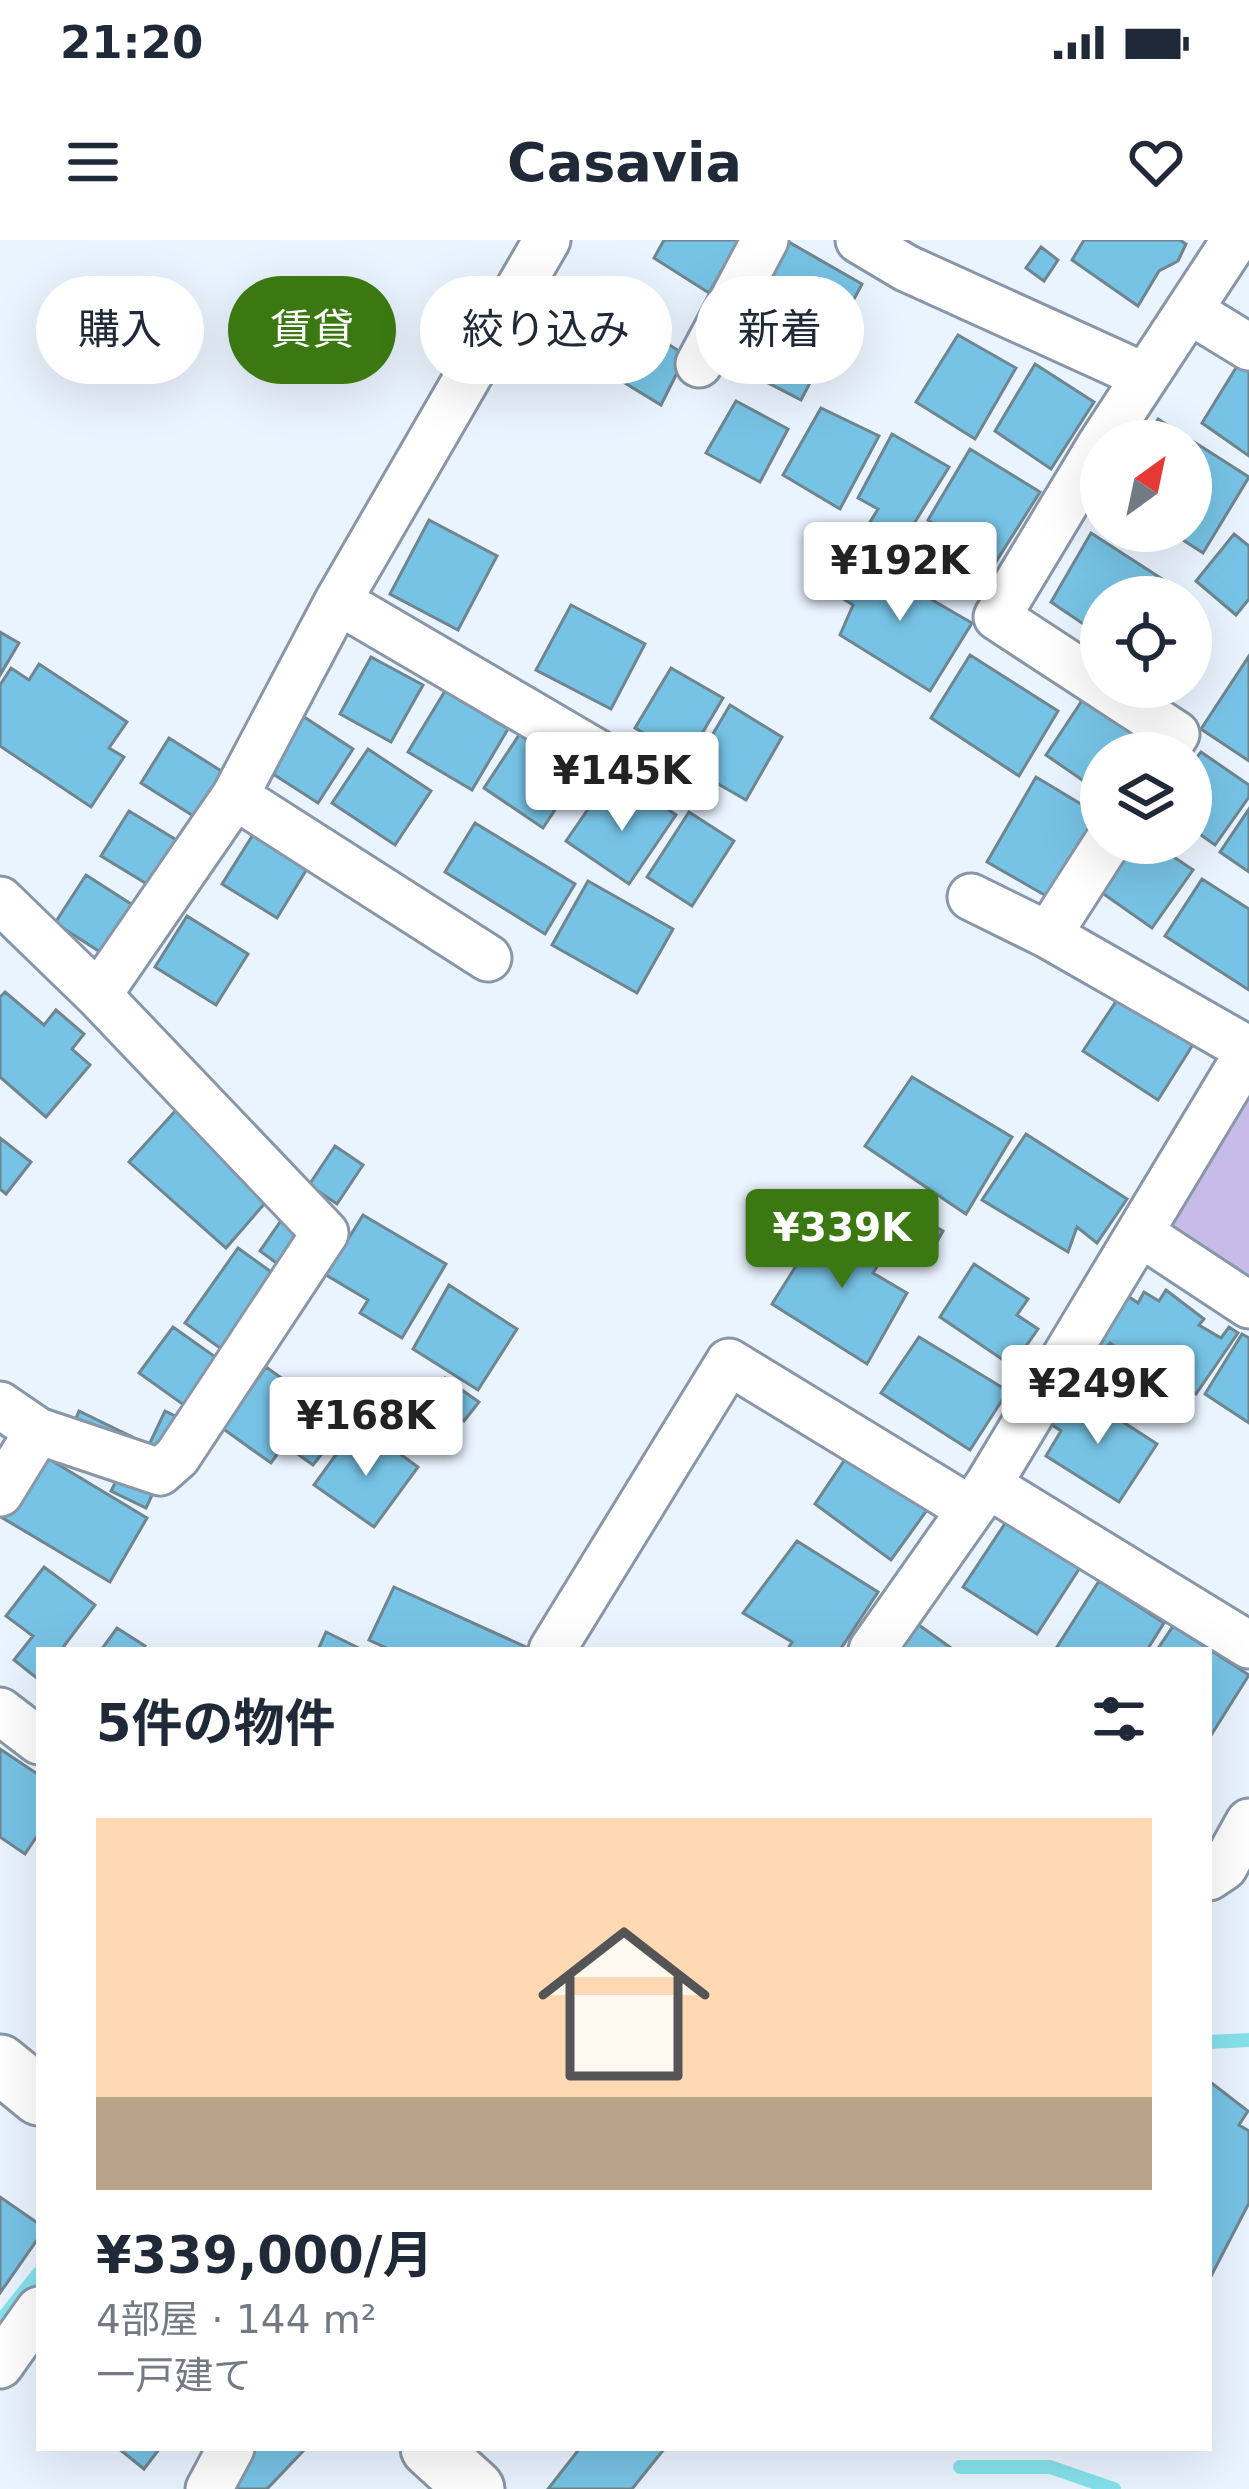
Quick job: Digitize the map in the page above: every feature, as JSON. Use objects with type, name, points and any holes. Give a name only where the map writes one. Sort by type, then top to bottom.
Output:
[{"type":"main road","points":[[0,2064],[36,2094]]},
{"type":"main road","points":[[433,2451],[475,2489]]},
{"type":"street","points":[[98,995],[235,796],[338,601],[548,240]]},
{"type":"street","points":[[746,276],[765,240]]},
{"type":"street","points":[[859,240],[915,254],[1142,375]]},
{"type":"street","points":[[1115,420],[1234,240]]},
{"type":"street","points":[[1190,311],[1249,347]]},
{"type":"street","points":[[1080,479],[997,617],[1080,672]]},
{"type":"street","points":[[338,601],[628,771]]},
{"type":"street","points":[[1136,708],[1173,732]]},
{"type":"street","points":[[235,796],[488,958]]},
{"type":"street","points":[[1048,935],[1094,864]]},
{"type":"street","points":[[874,1647],[979,1497],[1249,1050],[1048,935],[970,897]]},
{"type":"street","points":[[0,900],[326,1233],[177,1457],[160,1472],[38,1431],[0,1405]]},
{"type":"street","points":[[1140,1233],[1249,1305]]},
{"type":"street","points":[[554,1647],[730,1362],[1249,1645]]},
{"type":"street","points":[[0,1493],[38,1431]]},
{"type":"street","points":[[0,1711],[36,1739]]},
{"type":"street","points":[[1212,1875],[1224,1867],[1249,1822]]},
{"type":"street","points":[[0,2365],[36,2315]]},
{"type":"street","points":[[208,2489],[229,2451]]},
{"type":"shaded area","points":[[1249,1085],[1249,1284],[1174,1235],[1173,1209]]},
{"type":"building","points":[[664,240],[739,240],[719,276],[696,276],[696,285],[654,258]]},
{"type":"building","points":[[1084,240],[1180,240],[1186,244],[1178,261],[1159,271],[1138,306],[1072,260]]},
{"type":"building","points":[[787,241],[848,276],[767,276]]},
{"type":"building","points":[[1041,247],[1058,260],[1044,281],[1026,268]]},
{"type":"building","points":[[958,335],[1016,368],[975,439],[916,402]]},
{"type":"building","points":[[672,347],[684,359],[672,383]]},
{"type":"building","points":[[1239,363],[1249,370],[1249,456],[1212,430],[1212,420],[1204,420]]},
{"type":"building","points":[[1035,364],[1094,402],[1051,469],[995,431]]},
{"type":"building","points":[[627,384],[672,384],[661,405]]},
{"type":"building","points":[[770,384],[809,384],[801,400]]},
{"type":"building","points":[[736,401],[788,429],[760,482],[706,453]]},
{"type":"building","points":[[821,408],[879,436],[840,509],[783,475]]},
{"type":"building","points":[[892,434],[949,467],[902,543],[870,522],[878,509],[858,498]]},
{"type":"building","points":[[970,449],[1040,492],[994,565],[928,520]]},
{"type":"building","points":[[1212,453],[1249,477],[1212,538]]},
{"type":"building","points":[[429,520],[497,556],[458,630],[390,594]]},
{"type":"building","points":[[1234,534],[1249,546],[1249,599],[1236,615],[1212,595],[1212,576],[1200,576]]},
{"type":"building","points":[[1080,552],[1120,552],[1158,576],[1080,576],[1080,622],[1051,602]]},
{"type":"building","points":[[858,557],[972,623],[930,691],[840,635],[853,605],[836,594]]},
{"type":"building","points":[[571,605],[645,644],[611,709],[536,670]]},
{"type":"building","points":[[0,632],[19,643],[0,675]]},
{"type":"building","points":[[970,655],[1058,711],[1019,776],[931,718]]},
{"type":"building","points":[[1249,656],[1249,761],[1212,732],[1201,729]]},
{"type":"building","points":[[371,657],[423,685],[391,742],[340,714]]},
{"type":"building","points":[[39,664],[127,722],[109,748],[124,757],[91,807],[0,746],[0,685],[11,668],[29,680]]},
{"type":"building","points":[[671,668],[723,698],[687,759],[635,728]]},
{"type":"building","points":[[445,691],[508,729],[472,790],[408,752]]},
{"type":"building","points":[[1080,704],[1080,708],[1096,708],[1130,732],[1080,732],[1080,778],[1046,755]]},
{"type":"building","points":[[730,705],[782,737],[746,800],[692,769]]},
{"type":"building","points":[[292,709],[353,749],[318,803],[256,763]]},
{"type":"building","points":[[521,732],[580,772],[543,828],[484,788]]},
{"type":"building","points":[[169,738],[226,774],[198,819],[141,783]]},
{"type":"building","points":[[368,749],[431,791],[395,845],[332,803]]},
{"type":"building","points":[[1212,760],[1249,785],[1249,797],[1215,845]]},
{"type":"building","points":[[1036,777],[1080,803],[1080,858],[1055,901],[987,862]]},
{"type":"building","points":[[638,789],[676,815],[629,884],[566,841],[595,799],[619,816]]},
{"type":"building","points":[[1249,809],[1249,872],[1220,852]]},
{"type":"building","points":[[129,811],[183,844],[155,889],[101,856]]},
{"type":"building","points":[[689,812],[734,841],[692,906],[647,877]]},
{"type":"building","points":[[475,823],[575,884],[545,934],[445,872]]},
{"type":"building","points":[[256,830],[310,864],[277,918],[222,884]]},
{"type":"building","points":[[1112,864],[1184,864],[1193,870],[1152,928],[1095,888]]},
{"type":"building","points":[[86,875],[142,911],[111,959],[55,923]]},
{"type":"building","points":[[1202,879],[1249,909],[1249,990],[1165,936]]},
{"type":"building","points":[[588,881],[673,929],[637,993],[552,945]]},
{"type":"building","points":[[187,916],[248,954],[216,1005],[155,967]]},
{"type":"building","points":[[5,992],[44,1025],[56,1010],[84,1034],[72,1049],[90,1065],[46,1117],[0,1077],[0,997]]},
{"type":"building","points":[[1121,994],[1194,1043],[1158,1100],[1083,1051]]},
{"type":"building","points":[[912,1077],[1012,1137],[966,1214],[865,1146]]},
{"type":"building","points":[[177,1109],[273,1194],[226,1248],[129,1162]]},
{"type":"building","points":[[1026,1134],[1127,1199],[1097,1243],[1077,1227],[1068,1252],[982,1200]]},
{"type":"building","points":[[0,1138],[31,1162],[6,1194],[0,1189]]},
{"type":"building","points":[[335,1146],[363,1165],[337,1204],[309,1185]]},
{"type":"building","points":[[898,1206],[943,1231],[926,1261],[881,1235]]},
{"type":"building","points":[[287,1212],[314,1231],[286,1270],[260,1251]]},
{"type":"building","points":[[363,1215],[446,1264],[402,1338],[360,1313],[368,1300],[326,1275]]},
{"type":"building","points":[[827,1217],[886,1253],[873,1273],[907,1293],[867,1364],[772,1304]]},
{"type":"building","points":[[238,1248],[281,1279],[227,1353],[185,1323]]},
{"type":"building","points":[[974,1264],[1028,1299],[1017,1315],[1038,1329],[1012,1366],[940,1317]]},
{"type":"building","points":[[449,1285],[517,1329],[478,1390],[413,1349]]},
{"type":"building","points":[[1166,1290],[1204,1319],[1199,1325],[1221,1338],[1229,1327],[1238,1333],[1196,1394],[1169,1377],[1164,1383],[1118,1354],[1120,1350],[1110,1343],[1102,1352],[1098,1349],[1103,1340],[1097,1336],[1125,1294],[1138,1303],[1144,1292],[1159,1301]]},
{"type":"building","points":[[173,1327],[221,1361],[188,1408],[139,1373]]},
{"type":"building","points":[[1242,1334],[1249,1338],[1249,1423],[1205,1394]]},
{"type":"building","points":[[919,1337],[1008,1391],[970,1450],[881,1393]]},
{"type":"building","points":[[266,1367],[315,1402],[271,1463],[222,1428]]},
{"type":"building","points":[[445,1378],[479,1402],[464,1421],[431,1398]]},
{"type":"building","points":[[1080,1394],[1157,1444],[1119,1502],[1046,1456],[1061,1431],[1048,1422],[1063,1399],[1072,1407]]},
{"type":"building","points":[[79,1411],[149,1445],[165,1411],[179,1418],[158,1461],[75,1421]]},
{"type":"building","points":[[313,1432],[329,1445],[313,1465],[296,1453]]},
{"type":"building","points":[[348,1438],[374,1456],[384,1442],[418,1467],[374,1527],[314,1485]]},
{"type":"building","points":[[854,1446],[935,1499],[891,1560],[815,1504]]},
{"type":"building","points":[[39,1453],[147,1518],[110,1582],[1,1517]]},
{"type":"building","points":[[120,1473],[155,1489],[146,1508],[111,1491]]},
{"type":"building","points":[[1008,1519],[1081,1566],[1037,1634],[963,1587]]},
{"type":"building","points":[[797,1541],[878,1592],[842,1647],[789,1647],[792,1642],[743,1613]]},
{"type":"building","points":[[44,1567],[95,1605],[63,1647],[36,1647],[36,1677],[14,1660],[33,1636],[6,1616]]},
{"type":"building","points":[[1099,1581],[1164,1623],[1149,1647],[1057,1647]]},
{"type":"building","points":[[394,1587],[526,1647],[384,1647],[369,1640]]},
{"type":"building","points":[[916,1623],[950,1647],[901,1647]]},
{"type":"building","points":[[1173,1626],[1206,1647],[1159,1647]]},
{"type":"building","points":[[117,1628],[145,1646],[144,1647],[103,1647]]},
{"type":"building","points":[[326,1632],[357,1647],[319,1647]]},
{"type":"building","points":[[1212,1651],[1249,1675],[1212,1734]]},
{"type":"building","points":[[0,1749],[36,1773],[36,1838],[25,1854],[0,1837]]},
{"type":"building","points":[[1212,2083],[1248,2111],[1239,2125],[1249,2131],[1249,2203],[1212,2274]]},
{"type":"building","points":[[0,2197],[36,2222],[36,2241],[0,2293]]},
{"type":"building","points":[[122,2451],[158,2451],[144,2469]]},
{"type":"building","points":[[250,2451],[303,2451],[267,2489],[228,2489]]},
{"type":"building","points":[[578,2451],[663,2451],[632,2489],[548,2489]]},
{"type":"waterway","points":[[1212,2042],[1249,2040]]},
{"type":"waterway","points":[[0,2322],[36,2277]]},
{"type":"waterway","points":[[960,2467],[1050,2467],[1114,2489]]}]
